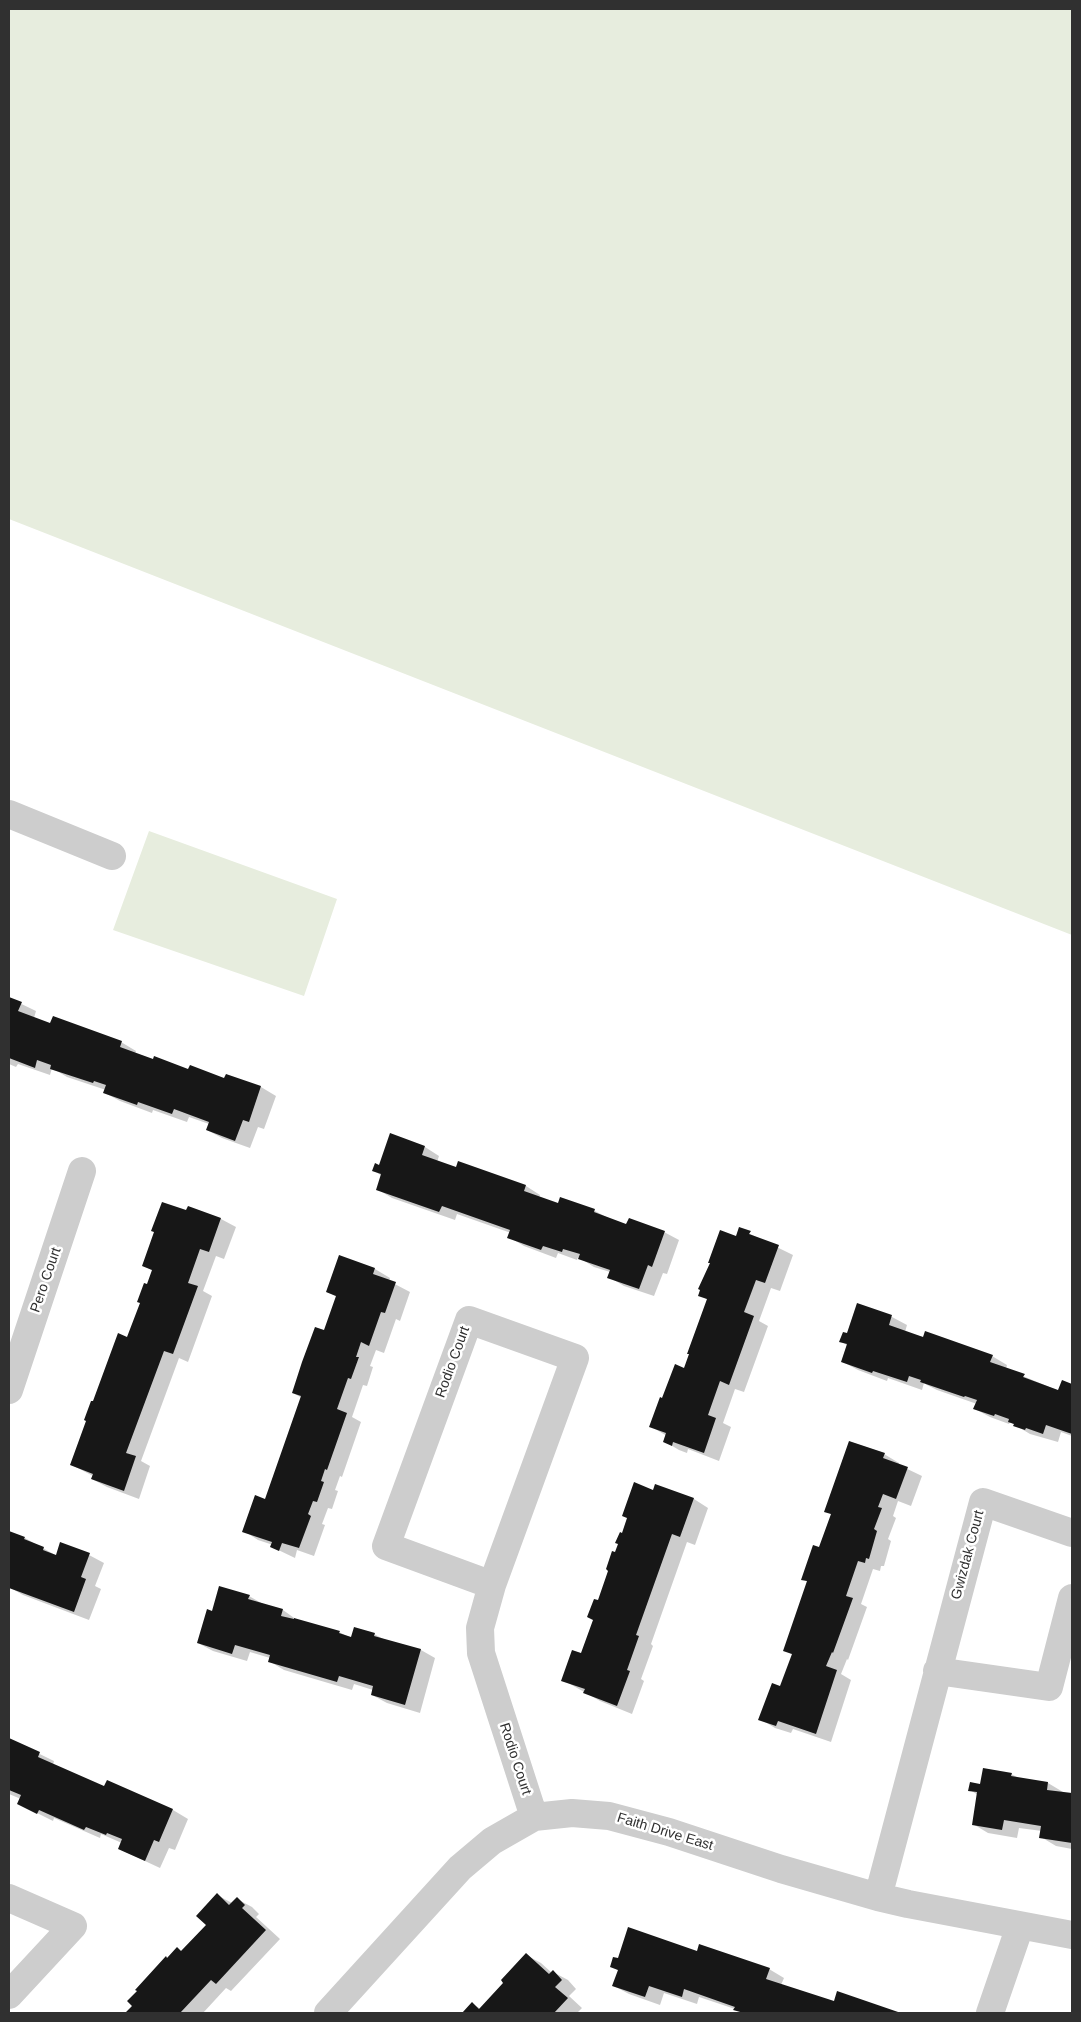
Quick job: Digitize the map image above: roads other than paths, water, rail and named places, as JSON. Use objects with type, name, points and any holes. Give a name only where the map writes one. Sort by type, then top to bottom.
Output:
[{"type":"street","points":[[9,814],[112,856]]},
{"type":"street","name":"Pero Court","points":[[9,1390],[82,1171]]},
{"type":"street","name":"Rodio Court","points":[[492,1584],[386,1546],[469,1320],[575,1358],[492,1584],[480,1628],[481,1653],[534,1817]]},
{"type":"street","name":"Gwizdak Court","points":[[878,1897],[983,1502],[1072,1533]]},
{"type":"street","points":[[937,1671],[1049,1687],[1072,1598]]},
{"type":"street","name":"Faith Drive East","points":[[328,2013],[460,1868],[492,1841],[534,1817],[572,1813],[610,1816],[670,1832],[781,1869],[878,1897],[1072,1935]]},
{"type":"street","points":[[9,1898],[73,1926],[9,1995]]},
{"type":"street","points":[[990,2013],[1020,1926]]}]
